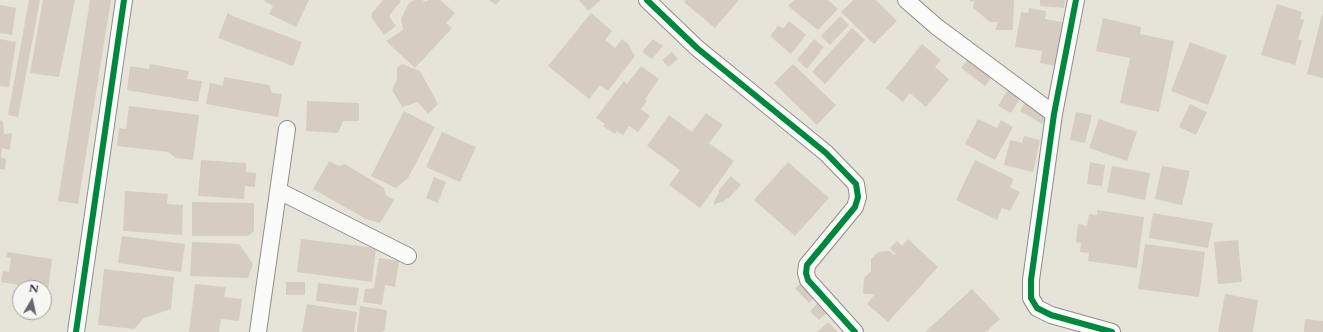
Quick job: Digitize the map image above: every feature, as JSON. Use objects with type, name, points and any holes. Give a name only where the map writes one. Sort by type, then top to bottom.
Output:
[{"type":"street","points":[[76,332],[124,0]]},
{"type":"street","points":[[647,0],[697,48],[826,153],[856,184],[858,197],[855,207],[807,265],[806,272],[808,280],[855,332]]},
{"type":"street","points":[[906,0],[937,27],[1054,114]]},
{"type":"street","points":[[1076,0],[1054,114],[1031,280],[1031,298],[1037,308],[1051,315],[1112,332]]},
{"type":"street","points":[[258,332],[287,129]]},
{"type":"street","points":[[278,191],[408,256]]},
{"type":"building","points":[[29,0],[40,0],[18,117],[8,115]]},
{"type":"building","points":[[43,0],[75,0],[59,77],[30,73]]},
{"type":"building","points":[[90,0],[111,0],[78,204],[58,201]]},
{"type":"building","points":[[309,0],[296,27],[269,14],[273,6],[264,1]]},
{"type":"building","points":[[383,0],[401,1],[389,16],[396,26],[384,35],[372,18],[372,13]]},
{"type":"building","points":[[415,0],[422,0],[426,2],[428,0],[440,0],[455,13],[446,23],[452,28],[415,68],[386,41],[403,30],[401,19],[409,3]]},
{"type":"building","points":[[489,0],[500,0],[496,5]]},
{"type":"building","points":[[579,0],[601,0],[588,11]]},
{"type":"building","points":[[686,0],[739,0],[715,28],[684,2]]},
{"type":"building","points":[[794,0],[828,0],[838,9],[818,30],[788,6]]},
{"type":"building","points":[[853,0],[876,0],[897,21],[874,44],[841,12]]},
{"type":"building","points":[[970,0],[1014,0],[1013,30],[995,30],[998,22],[990,22],[973,8],[974,2]]},
{"type":"building","points":[[1040,0],[1065,0],[1064,8],[1040,6]]},
{"type":"building","points":[[1277,4],[1302,12],[1300,19],[1304,20],[1298,39],[1302,41],[1295,65],[1261,55]]},
{"type":"building","points":[[0,5],[16,8],[12,35],[0,33]]},
{"type":"building","points":[[1029,8],[1046,11],[1045,19],[1068,23],[1060,67],[1040,63],[1042,51],[1015,47],[1021,12],[1028,13]]},
{"type":"building","points":[[228,12],[230,15],[302,42],[293,66],[218,38]]},
{"type":"building","points":[[591,13],[612,31],[605,40],[615,48],[622,39],[628,44],[635,56],[608,91],[600,85],[589,99],[548,66]]},
{"type":"building","points":[[1323,14],[1323,78],[1307,74]]},
{"type":"building","points":[[840,16],[849,25],[830,45],[821,36]]},
{"type":"building","points":[[1103,18],[1141,27],[1140,34],[1174,41],[1159,112],[1120,103],[1130,58],[1096,51]]},
{"type":"building","points":[[789,21],[806,35],[791,54],[770,36],[778,26],[784,28]]},
{"type":"building","points":[[852,28],[865,40],[825,84],[812,72]]},
{"type":"building","points":[[0,39],[16,42],[9,87],[0,86]]},
{"type":"building","points":[[653,39],[663,46],[652,59],[642,52]]},
{"type":"building","points":[[814,39],[824,47],[807,69],[797,60]]},
{"type":"building","points":[[1190,42],[1227,56],[1208,105],[1171,91]]},
{"type":"building","points":[[922,44],[941,60],[935,67],[949,79],[926,107],[910,93],[903,102],[886,88]]},
{"type":"building","points":[[672,52],[678,59],[668,67],[662,60]]},
{"type":"building","points":[[968,60],[991,78],[985,86],[961,68]]},
{"type":"building","points":[[150,64],[189,71],[187,79],[202,81],[198,102],[127,90],[130,66],[149,69]]},
{"type":"building","points":[[402,64],[420,71],[438,104],[428,114],[418,102],[402,107],[392,90],[397,79],[397,68]]},
{"type":"building","points":[[793,64],[836,105],[817,125],[774,83]]},
{"type":"building","points":[[641,66],[659,79],[645,99],[647,101],[641,109],[650,116],[638,132],[629,126],[623,135],[617,131],[615,134],[603,126],[605,124],[596,118],[624,81],[627,84]]},
{"type":"building","points":[[224,77],[269,85],[272,93],[282,94],[278,117],[206,104],[210,83],[223,86]]},
{"type":"building","points":[[1008,89],[1021,97],[1011,113],[998,106]]},
{"type":"building","points":[[1026,100],[1048,114],[1042,124],[1020,111]]},
{"type":"building","points":[[307,101],[359,103],[359,121],[343,121],[338,133],[306,131]]},
{"type":"building","points":[[1190,104],[1207,112],[1196,135],[1179,127]]},
{"type":"building","points":[[129,106],[199,115],[193,160],[176,158],[168,152],[117,146],[119,128],[126,129]]},
{"type":"building","points":[[404,111],[435,127],[408,178],[396,188],[371,176]]},
{"type":"building","points":[[1076,112],[1092,115],[1085,143],[1070,140]]},
{"type":"building","points":[[706,113],[723,125],[709,143],[734,161],[700,208],[669,185],[680,170],[647,146],[669,115],[692,132]]},
{"type":"building","points":[[978,119],[997,128],[1001,120],[1013,127],[995,160],[965,144]]},
{"type":"building","points":[[1099,119],[1137,132],[1127,161],[1089,148]]},
{"type":"building","points":[[0,120],[3,121],[4,134],[12,133],[10,150],[2,148],[1,157],[6,159],[5,170],[0,169]]},
{"type":"building","points":[[442,132],[476,147],[460,182],[426,167]]},
{"type":"building","points":[[1024,136],[1040,140],[1033,172],[1004,165],[1010,140],[1022,143]]},
{"type":"building","points":[[201,160],[246,163],[246,172],[256,173],[255,187],[245,186],[244,199],[198,196]]},
{"type":"building","points":[[975,160],[1014,179],[1010,187],[1020,192],[1010,211],[1002,208],[997,220],[956,200]]},
{"type":"building","points":[[329,161],[339,166],[345,164],[384,188],[386,195],[394,200],[380,223],[366,219],[313,189]]},
{"type":"building","points":[[788,162],[829,198],[795,236],[754,200]]},
{"type":"building","points":[[1090,162],[1105,165],[1102,186],[1087,184]]},
{"type":"building","points":[[1112,166],[1150,173],[1145,200],[1107,192]]},
{"type":"building","points":[[1162,166],[1190,171],[1182,205],[1155,199]]},
{"type":"building","points":[[731,176],[741,185],[728,199],[727,198],[723,202],[715,205],[715,199],[719,193],[718,191]]},
{"type":"building","points":[[434,177],[446,182],[438,203],[426,198]]},
{"type":"building","points":[[125,191],[168,194],[167,204],[183,205],[182,235],[123,231]]},
{"type":"building","points":[[192,202],[254,203],[254,231],[248,236],[192,236]]},
{"type":"building","points":[[1097,210],[1144,217],[1137,268],[1088,261],[1089,253],[1080,252],[1081,243],[1076,242],[1078,224],[1087,226],[1089,214],[1097,215]]},
{"type":"building","points":[[1153,213],[1213,223],[1208,248],[1149,238]]},
{"type":"building","points":[[122,236],[185,244],[181,272],[118,263]]},
{"type":"building","points":[[301,239],[376,248],[372,282],[297,272]]},
{"type":"building","points":[[908,239],[938,267],[888,322],[867,304],[875,294],[863,294],[864,278],[871,271],[871,259],[878,252],[889,251],[894,255],[896,254],[890,248],[897,241],[902,246]]},
{"type":"building","points":[[1238,240],[1242,282],[1218,284],[1214,242]]},
{"type":"building","points":[[192,242],[239,244],[253,264],[248,278],[190,276]]},
{"type":"building","points":[[1145,244],[1205,252],[1199,297],[1138,289]]},
{"type":"building","points":[[7,252],[52,259],[49,280],[12,280],[12,284],[1,282],[3,271],[9,272],[11,258],[6,257]]},
{"type":"building","points":[[379,258],[399,261],[395,287],[385,285],[382,305],[363,302],[365,289],[374,288]]},
{"type":"building","points":[[104,269],[174,277],[171,309],[144,318],[134,329],[98,325]]},
{"type":"building","points":[[286,282],[305,282],[305,295],[286,295]]},
{"type":"building","points":[[318,283],[359,288],[356,306],[316,301]]},
{"type":"building","points":[[801,283],[815,297],[809,303],[795,288]]},
{"type":"building","points":[[195,284],[226,287],[224,297],[242,299],[239,321],[221,319],[219,332],[189,332]]},
{"type":"building","points":[[972,289],[1000,319],[986,332],[925,332]]},
{"type":"building","points":[[1225,294],[1258,300],[1253,332],[1218,332]]},
{"type":"building","points":[[819,302],[828,312],[819,320],[810,311]]},
{"type":"building","points":[[307,304],[357,312],[354,332],[302,332]]},
{"type":"building","points":[[360,306],[387,310],[385,330],[381,332],[357,332]]},
{"type":"building","points":[[1305,319],[1323,321],[1323,332],[1304,332]]},
{"type":"building","points":[[828,322],[838,332],[817,332]]},
{"type":"cycle path","points":[[76,332],[124,0]]},
{"type":"cycle path","points":[[647,0],[697,48],[826,153],[856,184],[858,197],[855,207],[807,265],[806,273],[808,280],[855,332]]},
{"type":"cycle path","points":[[1076,0],[1054,114],[1031,280],[1031,298],[1037,308],[1051,315],[1112,332]]}]
